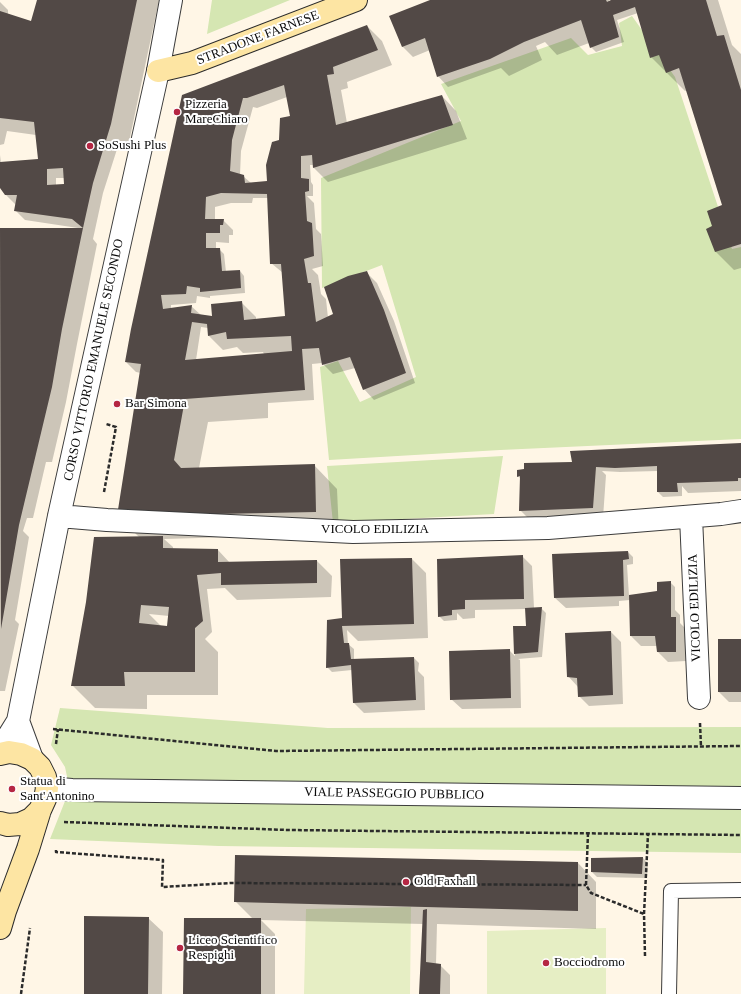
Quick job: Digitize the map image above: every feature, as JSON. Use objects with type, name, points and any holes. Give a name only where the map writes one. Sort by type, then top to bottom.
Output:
[{"type":"street","name":"CORSO VITTORIO EMANUELE SECONDO","points":[[0,750],[18,721],[59,516],[158,71],[171,0]]},
{"type":"street","name":"STRADONE FARNESE","points":[[158,71],[192,63],[340,4],[356,0]]},
{"type":"street","name":"VICOLO EDILIZIA","points":[[59,516],[85,519],[353,532],[548,528],[691,517],[741,511]]},
{"type":"street","name":"VICOLO EDILIZIA","points":[[691,517],[699,698]]},
{"type":"street","points":[[18,721],[32,759]]},
{"type":"street","points":[[0,754],[9,752],[21,754],[32,759],[40,767],[45,777],[47,788],[45,800],[40,810],[0,928]]},
{"type":"street","name":"VIALE PASSEGGIO PUBBLICO","points":[[47,788],[72,790],[741,798]]},
{"type":"street","points":[[0,823],[8,825],[20,824],[31,819],[40,810]]},
{"type":"lane","points":[[669,994],[671,891],[741,890]]},
{"type":"path","points":[[85,519],[101,506],[116,427],[101,423]]},
{"type":"path","points":[[53,729],[276,751],[741,746]]},
{"type":"path","points":[[56,746],[58,729]]},
{"type":"path","points":[[60,822],[288,830],[741,834]]},
{"type":"path","points":[[588,833],[586,885],[591,893],[644,914],[648,834]]},
{"type":"path","points":[[57,845],[56,852],[163,860],[162,887],[230,883],[586,885]]},
{"type":"path","points":[[21,994],[22,983]]},
{"type":"green space","points":[[212,0],[290,0],[207,34]]},
{"type":"green space","points":[[632,16],[675,77],[732,249],[741,247],[741,439],[500,450],[329,460],[320,367],[338,361],[360,402],[416,377],[382,265],[322,288],[321,178],[461,121],[441,84],[571,38],[588,55],[622,46],[619,23]]},
{"type":"green space","points":[[503,456],[494,514],[333,523],[327,466]]},
{"type":"green space","points":[[60,708],[328,728],[741,727],[741,853],[219,846],[50,839],[67,796],[68,781],[65,767],[51,745]]},
{"type":"green space","points":[[411,907],[410,994],[304,994],[306,909]]},
{"type":"green space","name":"Bocciodromo","points":[[606,928],[606,994],[487,994],[487,931]]},
{"type":"building","points":[[37,0],[137,0],[111,124],[93,183],[83,228],[72,219],[14,211],[17,195],[5,195],[0,188],[0,162],[38,159],[34,122],[0,118],[0,11],[31,21]],"holes":[[[63,168],[64,184],[47,185],[47,169]]]},
{"type":"building","points":[[430,0],[606,0],[607,2],[611,0],[706,0],[717,36],[724,35],[741,90],[741,244],[715,252],[706,229],[712,226],[707,211],[722,205],[679,68],[666,73],[659,55],[650,58],[635,7],[613,15],[619,37],[590,48],[581,20],[524,42],[490,59],[437,77],[425,38],[402,47],[389,16]]},
{"type":"building","points":[[367,25],[378,50],[333,67],[334,74],[327,75],[336,125],[442,95],[453,125],[313,168],[312,155],[301,156],[301,178],[309,179],[309,191],[305,192],[307,221],[312,223],[314,256],[304,259],[308,283],[311,283],[316,322],[333,314],[324,287],[348,276],[367,271],[384,310],[406,373],[363,390],[350,357],[322,365],[319,348],[302,349],[305,390],[185,399],[174,460],[181,468],[315,464],[316,512],[117,516],[141,364],[125,362],[182,95]],"holes":[[[284,85],[290,116],[280,118],[279,140],[272,142],[266,165],[267,181],[245,183],[244,175],[230,171],[232,140],[243,98],[247,98]],[[221,193],[267,194],[270,264],[281,264],[285,316],[244,320],[242,301],[211,304],[212,316],[191,313],[192,305],[163,309],[161,295],[186,294],[187,286],[200,288],[200,292],[241,288],[240,270],[222,271],[220,248],[206,248],[206,233],[220,233],[220,225],[223,225],[224,219],[205,219],[206,197]],[[192,322],[207,324],[208,336],[226,332],[227,339],[291,336],[292,351],[185,360]]]},
{"type":"building","points":[[0,228],[83,228],[62,329],[52,387],[19,525],[1,629]]},
{"type":"building","points":[[741,443],[741,478],[738,478],[738,481],[677,483],[678,492],[657,492],[657,466],[615,468],[596,467],[593,508],[519,511],[520,476],[517,477],[517,470],[524,469],[524,463],[572,462],[570,451]]},
{"type":"building","points":[[163,536],[163,548],[218,549],[218,562],[317,560],[317,583],[221,585],[221,573],[197,575],[203,621],[195,628],[195,672],[124,672],[125,686],[71,686],[86,602],[94,537]],"holes":[[[141,605],[169,607],[167,626],[139,623]]]},
{"type":"building","points":[[628,551],[629,559],[623,560],[624,596],[554,598],[552,554]]},
{"type":"building","points":[[523,555],[524,599],[465,600],[465,609],[452,610],[452,615],[438,617],[437,559]]},
{"type":"building","points":[[412,558],[414,624],[342,626],[344,643],[349,643],[351,659],[414,657],[416,700],[353,703],[351,665],[326,668],[327,620],[342,618],[340,559]]},
{"type":"building","points":[[671,581],[671,617],[676,617],[676,652],[657,652],[655,636],[630,636],[629,595],[657,591],[657,582]]},
{"type":"building","points":[[542,607],[538,652],[514,654],[513,626],[526,626],[525,608]]},
{"type":"building","points":[[611,631],[613,695],[578,697],[577,678],[567,677],[565,633]]},
{"type":"building","points":[[718,639],[741,639],[741,692],[718,692]]},
{"type":"building","points":[[510,649],[511,698],[450,700],[449,651]]},
{"type":"building","name":"Old Faxhall","points":[[235,855],[578,862],[578,911],[234,902]]},
{"type":"building","points":[[643,857],[642,874],[591,872],[591,858]]},
{"type":"building","points":[[427,909],[426,962],[441,964],[440,994],[419,994],[423,910]]},
{"type":"building","points":[[84,916],[149,917],[148,994],[84,994]]},
{"type":"building","points":[[184,918],[261,918],[261,994],[183,994]]},
{"type":"place","name":"Pizzeria MareChiaro","points":[[177,112]]},
{"type":"place","name":"SoSushi Plus","points":[[90,146]]},
{"type":"place","name":"Bar Simona","points":[[117,404]]},
{"type":"place","name":"Statua di Sant'Antonino","points":[[12,789]]},
{"type":"place","name":"Old Faxhall","points":[[406,882]]},
{"type":"place","name":"Liceo Scientifico Respighi","points":[[180,948]]},
{"type":"place","name":"Bocciodromo","points":[[546,963]]}]
